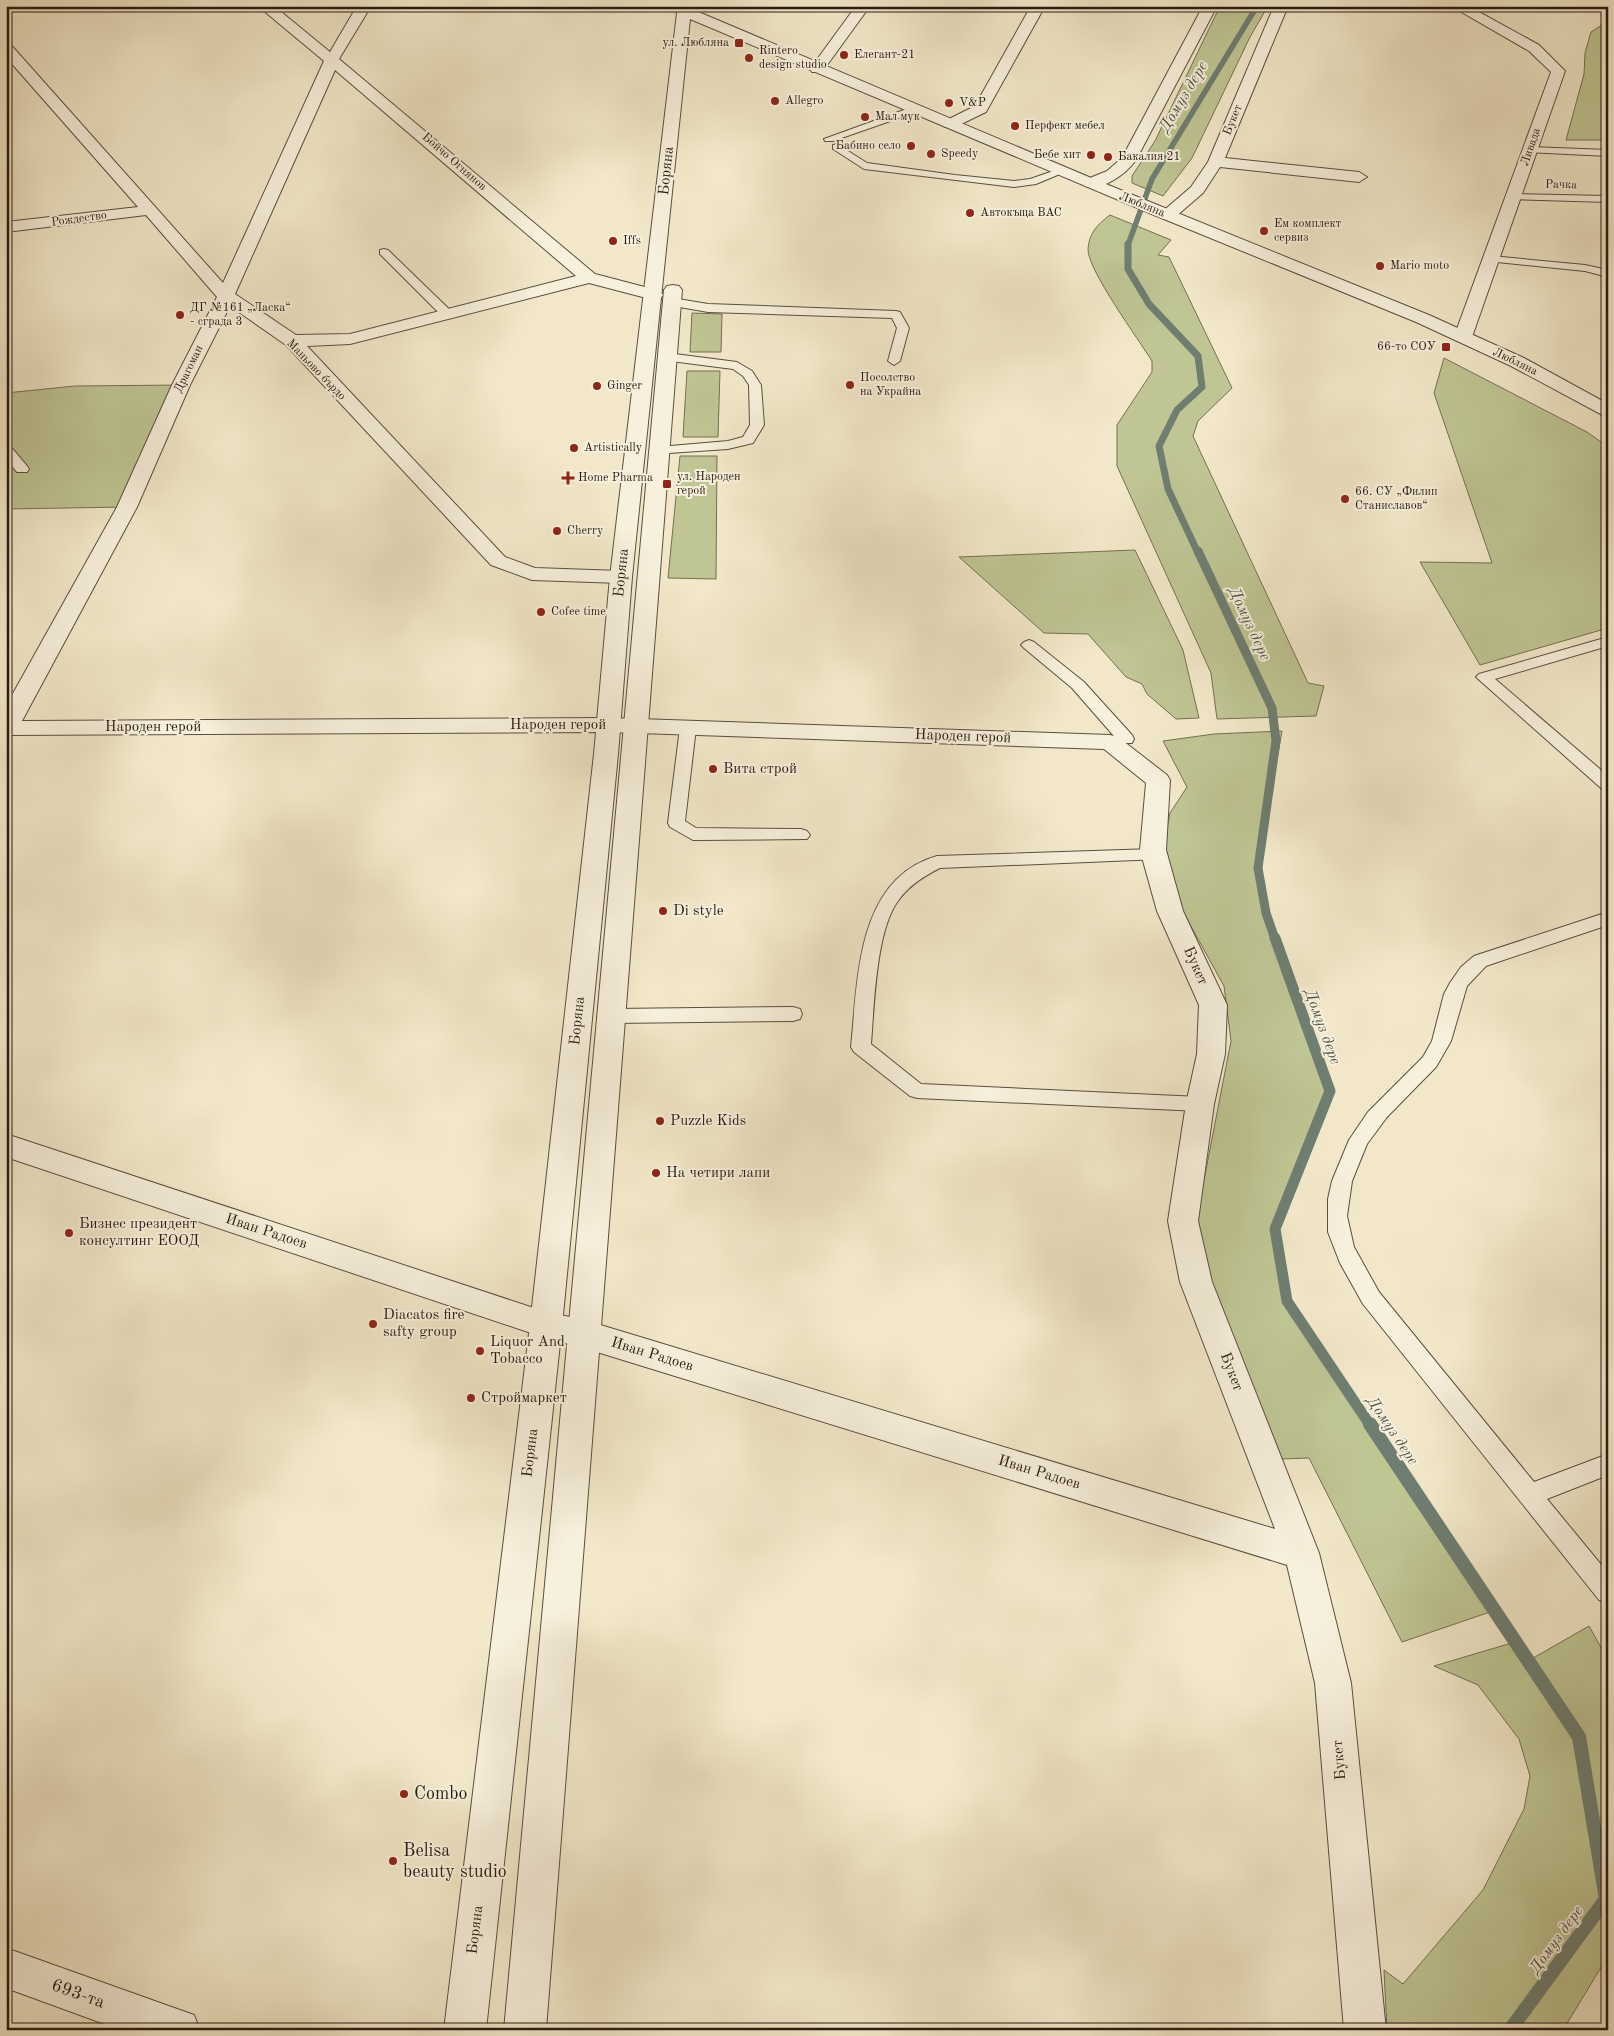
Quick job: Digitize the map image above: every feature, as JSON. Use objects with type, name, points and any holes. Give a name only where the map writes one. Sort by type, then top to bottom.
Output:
[{"type":"street","name":"Бойчо Огнянов","points":[[265,6],[332,60],[589,278],[663,298]]},
{"type":"street","name":"Драгоман","points":[[6,728],[127,507],[180,385],[226,296],[332,60],[364,6]]},
{"type":"street","points":[[817,69],[863,6]]},
{"type":"street","points":[[950,124],[982,110],[1038,6]]},
{"type":"street","points":[[1091,183],[1113,174],[1128,160],[1210,6]]},
{"type":"street","name":"Ливада","points":[[1458,6],[1534,48],[1558,71],[1463,337]]},
{"type":"street","name":"Букет","points":[[1163,213],[1197,190],[1216,162],[1279,8]]},
{"type":"street","name":"Любляна","points":[[684,11],[817,69],[1463,337],[1529,368],[1606,409]]},
{"type":"street","name":"Боряна","points":[[525,2030],[613,1016],[622,726],[621,577],[663,298],[684,11]]},
{"type":"street","name":"Маньово бърдо","points":[[6,48],[226,296],[292,341],[498,561],[532,574],[621,577]]},
{"type":"street","points":[[1216,162],[1359,177]]},
{"type":"street","name":"Рождество","points":[[6,227],[151,210]]},
{"type":"street","points":[[292,341],[350,339],[589,278]]},
{"type":"street","name":"Боряна","points":[[465,2030],[546,1324],[659,451],[667,357],[663,298]]},
{"type":"street","name":"Народен герой","points":[[6,728],[622,726],[1118,740]]},
{"type":"street","name":"Букет","points":[[1118,740],[1158,780],[1154,855],[1170,911],[1213,1005],[1211,1054],[1200,1104],[1183,1221],[1196,1282],[1302,1553],[1333,1683],[1365,2030]]},
{"type":"street","name":"Иван Радоев","points":[[6,1145],[546,1324],[1302,1553]]},
{"type":"street","name":"693-та","points":[[6,1968],[179,2030]]},
{"type":"lane","points":[[829,139],[915,109]]},
{"type":"lane","points":[[837,147],[864,166],[862,176],[892,176],[990,186],[1032,182],[1062,171]]},
{"type":"lane","points":[[1530,150],[1608,153]]},
{"type":"lane","name":"Рачка","points":[[1514,197],[1608,199]]},
{"type":"lane","points":[[384,252],[448,315]]},
{"type":"lane","points":[[1491,259],[1585,268],[1608,274]]},
{"type":"lane","points":[[663,298],[708,308],[896,315],[903,328],[894,361]]},
{"type":"lane","points":[[659,451],[728,445],[748,440],[757,425],[755,385],[748,374],[737,366],[667,357]]},
{"type":"lane","points":[[6,450],[22,469]]},
{"type":"lane","points":[[1484,677],[1608,641]]},
{"type":"lane","points":[[1029,644],[1078,685],[1118,740]]},
{"type":"lane","points":[[1484,677],[1608,785]]},
{"type":"lane","points":[[688,728],[676,823],[693,834],[801,835]]},
{"type":"lane","points":[[1154,855],[937,862],[910,877],[887,903],[877,932],[861,1047],[917,1091],[1200,1104]]},
{"type":"lane","points":[[1608,918],[1480,961],[1465,972],[1455,987],[1435,1053],[1426,1066],[1362,1132],[1337,1196],[1336,1215],[1341,1244],[1351,1266],[1371,1298],[1608,1592]]},
{"type":"lane","points":[[613,1016],[792,1014]]},
{"type":"lane","points":[[1529,1495],[1608,1464]]},
{"type":"green space","points":[[1220,6],[1268,6],[1250,37],[1192,158],[1163,196],[1132,183],[1132,176],[1155,141]]},
{"type":"green space","points":[[1608,21],[1608,140],[1566,140],[1584,74],[1585,53],[1591,32]]},
{"type":"green space","points":[[1110,215],[1171,240],[1158,255],[1169,257],[1232,388],[1198,421],[1193,436],[1308,683],[1324,686],[1316,716],[1217,719],[1211,673],[1117,466],[1117,425],[1152,372],[1152,361],[1104,288],[1090,259],[1088,249],[1090,238],[1098,225]]},
{"type":"green space","points":[[692,313],[722,314],[721,352],[690,352]]},
{"type":"green space","points":[[1444,358],[1587,432],[1608,447],[1608,628],[1480,665],[1420,562],[1492,563],[1434,393]]},
{"type":"green space","points":[[687,371],[720,371],[718,437],[683,437]]},
{"type":"green space","points":[[181,385],[127,507],[6,509],[6,393],[75,386]]},
{"type":"green space","points":[[680,456],[717,456],[716,579],[668,578]]},
{"type":"green space","points":[[1135,550],[1183,650],[1199,718],[1176,719],[1147,694],[1142,684],[1126,677],[1088,634],[1044,633],[959,557]]},
{"type":"green space","points":[[1282,731],[1258,868],[1266,913],[1330,1091],[1275,1229],[1287,1301],[1496,1610],[1402,1642],[1309,1458],[1281,1459],[1205,1273],[1196,1221],[1231,1041],[1224,986],[1183,912],[1163,849],[1170,813],[1187,787],[1163,741],[1214,734]]},
{"type":"green space","points":[[1589,1626],[1608,1660],[1608,1956],[1563,2030],[1387,2030],[1384,1970],[1403,1984],[1483,1890],[1524,1809],[1530,1776],[1519,1739],[1478,1685],[1434,1666],[1515,1642],[1528,1661]]},
{"type":"waterway","name":"Домуз дере","points":[[1128,245],[1152,179],[1257,6]]},
{"type":"waterway","name":"Домуз дере","points":[[1128,245],[1128,269],[1149,304],[1198,356],[1202,387],[1177,410],[1159,446],[1168,489],[1198,553]]},
{"type":"waterway","name":"Домуз дере","points":[[1198,551],[1272,708],[1276,741],[1258,868],[1266,913],[1275,939]]},
{"type":"waterway","name":"Домуз дере","points":[[1275,938],[1330,1091],[1275,1229],[1287,1301],[1370,1425]]},
{"type":"waterway","name":"Домуз дере","points":[[1370,1424],[1579,1737],[1606,1899],[1510,2030]]},
{"type":"place","name":"ул. Любляна","points":[[739,43]]},
{"type":"place","name":"Елегант-21","points":[[844,55]]},
{"type":"place","name":"Rintero design studio","points":[[749,58]]},
{"type":"place","name":"Allegro","points":[[775,101]]},
{"type":"place","name":"V&P","points":[[949,103]]},
{"type":"place","name":"Мал мук","points":[[865,117]]},
{"type":"place","name":"Перфект мебел","points":[[1015,126]]},
{"type":"place","name":"Бабино село","points":[[911,146]]},
{"type":"place","name":"Speedy","points":[[931,154]]},
{"type":"place","name":"Бебе хит","points":[[1091,155]]},
{"type":"place","name":"Бакалия 21","points":[[1108,157]]},
{"type":"place","name":"Автокъща ВАС","points":[[970,213]]},
{"type":"place","name":"Ем комплект сервиз","points":[[1264,231]]},
{"type":"place","name":"Iffs","points":[[613,241]]},
{"type":"place","name":"Mario moto","points":[[1380,266]]},
{"type":"place","name":"ДГ №161 „Ласка“ - сграда 3","points":[[180,315]]},
{"type":"place","name":"66-то СОУ","points":[[1446,347]]},
{"type":"place","name":"Посолство на Украйна","points":[[850,385]]},
{"type":"place","name":"Ginger","points":[[597,386]]},
{"type":"place","name":"Artistically","points":[[574,448]]},
{"type":"place","name":"Home Pharma","points":[[568,478]]},
{"type":"place","name":"ул. Народен герой","points":[[667,484]]},
{"type":"place","name":"66. СУ „Филип Станиславов“","points":[[1345,499]]},
{"type":"place","name":"Cherry","points":[[557,531]]},
{"type":"place","name":"Cofee time","points":[[541,612]]},
{"type":"place","name":"Вита строй","points":[[713,769]]},
{"type":"place","name":"Di style","points":[[663,911]]},
{"type":"place","name":"Puzzle Kids","points":[[660,1121]]},
{"type":"place","name":"На четири лапи","points":[[656,1173]]},
{"type":"place","name":"Бизнес президент консултинг ЕООД","points":[[69,1233]]},
{"type":"place","name":"Diacatos fire safty group","points":[[373,1324]]},
{"type":"place","name":"Liquor And Tobacco","points":[[480,1351]]},
{"type":"place","name":"Строймаркет","points":[[471,1398]]},
{"type":"place","name":"Combo","points":[[404,1794]]},
{"type":"place","name":"Belisa beauty studio","points":[[393,1861]]}]
